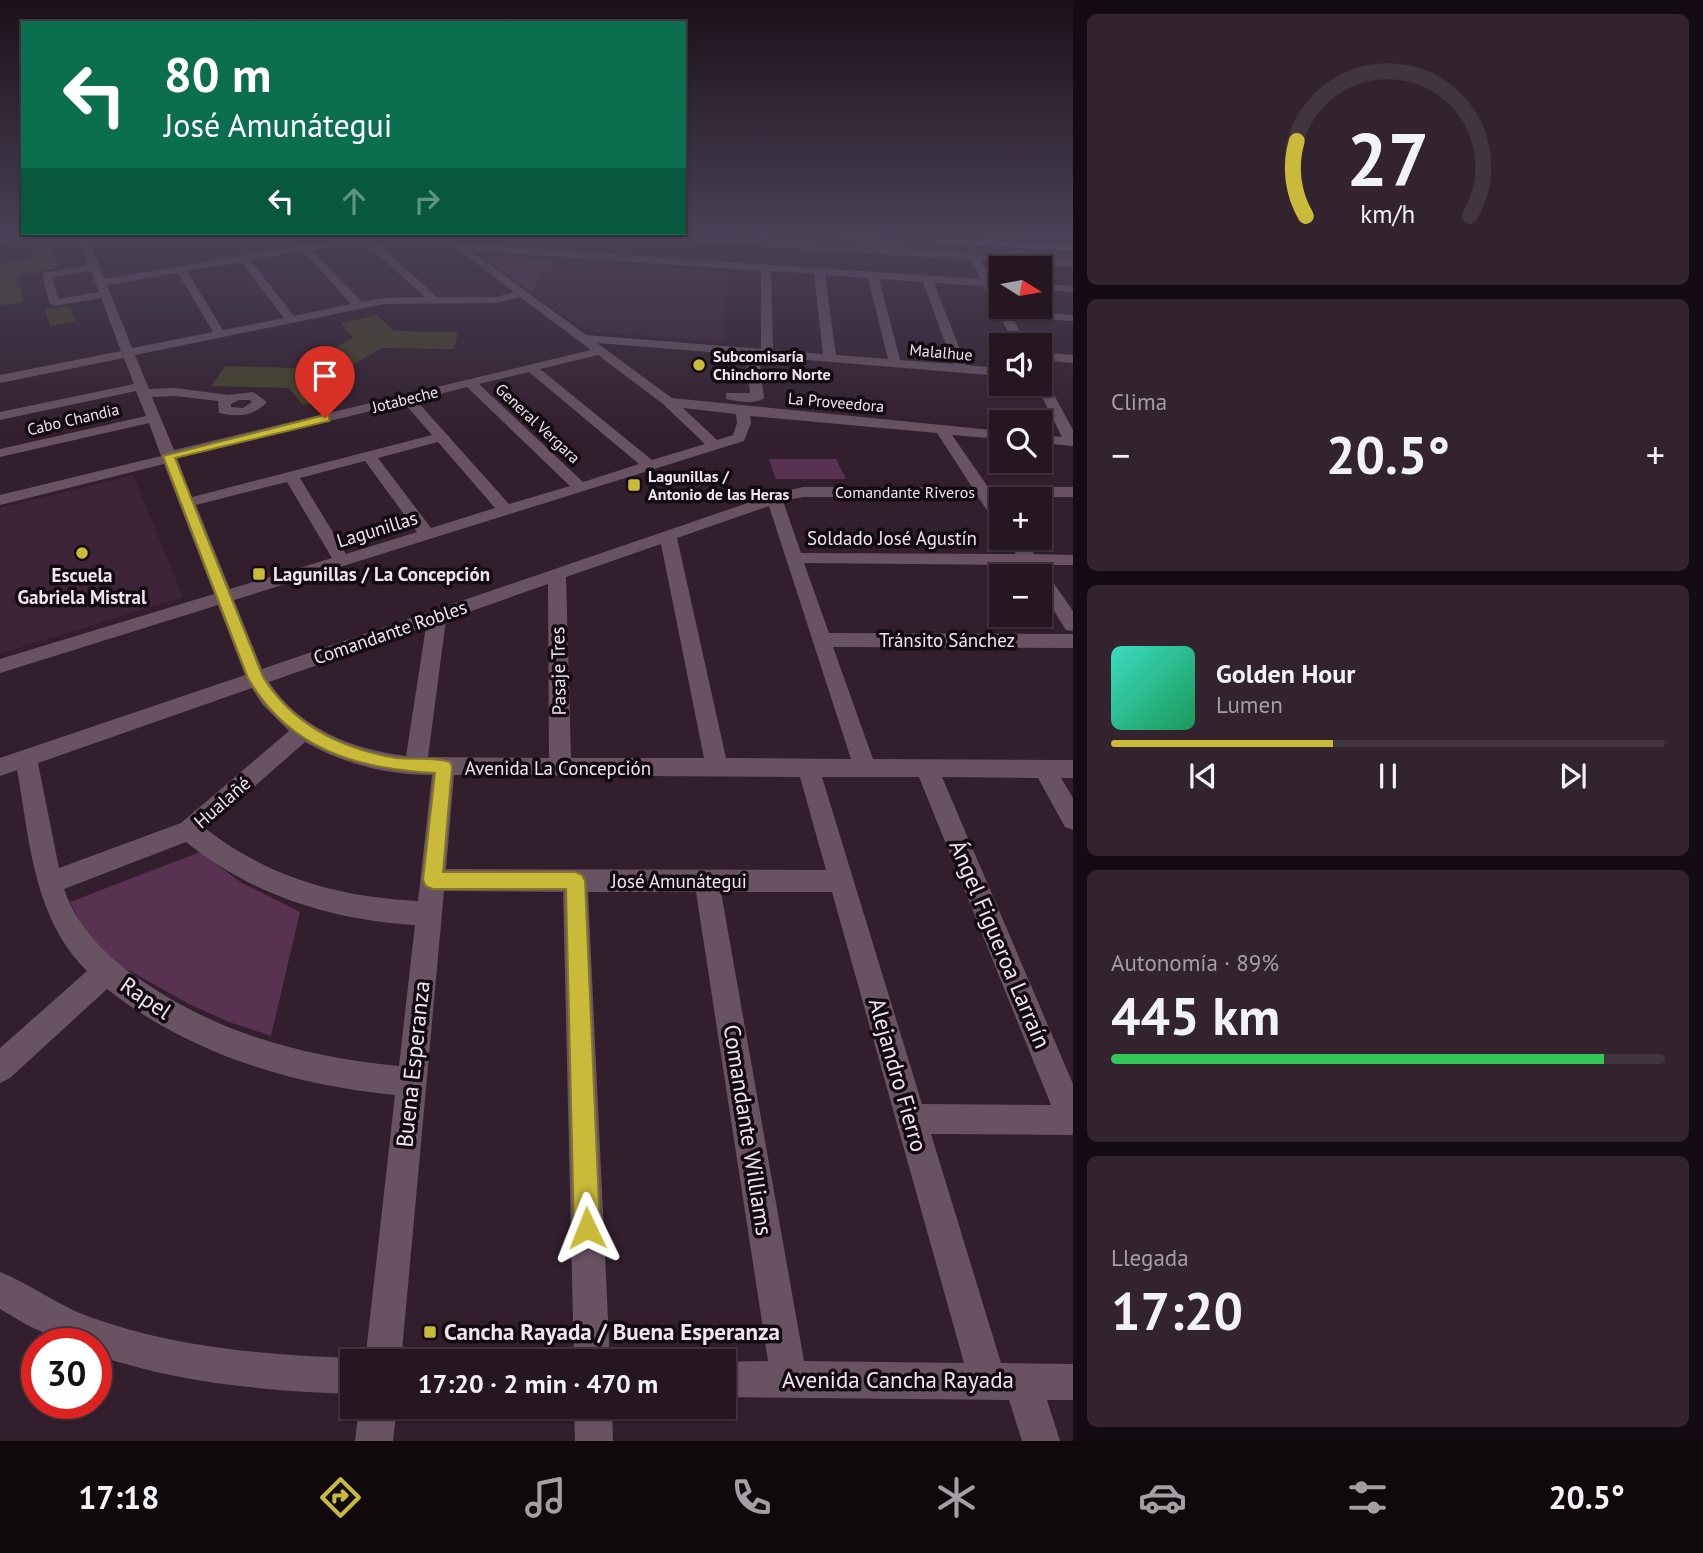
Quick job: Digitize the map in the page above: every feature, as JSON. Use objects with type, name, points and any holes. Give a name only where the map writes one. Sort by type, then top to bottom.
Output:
[{"type":"street","name":"Avenida La Concepción","points":[[109,303],[256,678],[270,701],[303,731],[331,746],[363,758],[430,767],[1073,769]]},
{"type":"street","points":[[201,303],[220,335]]},
{"type":"street","points":[[278,303],[291,320]]},
{"type":"street","points":[[0,379],[375,303]]},
{"type":"street","points":[[536,303],[668,401],[715,446]]},
{"type":"street","points":[[766,303],[767,353]]},
{"type":"street","points":[[823,303],[830,358]]},
{"type":"street","points":[[880,303],[895,364]]},
{"type":"street","points":[[936,303],[961,369]]},
{"type":"street","points":[[1052,316],[1073,318]]},
{"type":"street","name":"Malalhue","points":[[585,338],[989,371]]},
{"type":"street","name":"Jotabeche","points":[[0,500],[378,406],[469,380],[601,351]]},
{"type":"street","points":[[715,395],[757,398],[752,352]]},
{"type":"street","points":[[1052,357],[1073,359]]},
{"type":"street","points":[[531,368],[650,466]]},
{"type":"street","points":[[378,406],[371,399],[469,380]]},
{"type":"street","name":"General Vergara","points":[[469,380],[581,488]]},
{"type":"street","points":[[0,416],[142,390],[231,399]]},
{"type":"street","points":[[1049,396],[1073,442]]},
{"type":"street","points":[[407,398],[506,511]]},
{"type":"street","name":"La Proveedora","points":[[668,401],[692,406],[989,434]]},
{"type":"street","name":"Lagunillas","points":[[0,666],[739,438],[744,423],[743,411]]},
{"type":"street","name":"Cabo Chandia","points":[[0,453],[154,418]]},
{"type":"street","points":[[941,429],[989,502]]},
{"type":"street","points":[[187,503],[441,437]]},
{"type":"street","points":[[1052,440],[1073,442]]},
{"type":"street","points":[[369,456],[428,535]]},
{"type":"street","points":[[291,476],[342,561]]},
{"type":"street","name":"Comandante Riveros","points":[[777,498],[803,492],[1073,492]]},
{"type":"street","points":[[777,498],[794,558],[865,769]]},
{"type":"street","name":"Comandante Robles","points":[[0,767],[777,498]]},
{"type":"street","points":[[668,536],[717,768]]},
{"type":"street","points":[[1022,550],[1032,564]]},
{"type":"street","name":"Soldado José Agustín","points":[[794,558],[1073,560]]},
{"type":"street","name":"Pasaje Tres","points":[[557,574],[559,768]]},
{"type":"street","points":[[1052,594],[1073,625]]},
{"type":"street","name":"Buena Esperanza","points":[[384,1349],[433,880],[430,767],[437,615]]},
{"type":"street","name":"Tránsito Sánchez","points":[[821,640],[1073,641]]},
{"type":"street","name":"Hualañé","points":[[50,883],[189,830],[303,731]]},
{"type":"street","name":"Rapel","points":[[26,758],[55,900],[71,933],[87,953],[107,971],[161,1010],[226,1043],[315,1070],[362,1078],[412,1082]]},
{"type":"street","name":"Alejandro Fierro","points":[[809,769],[911,1119],[1005,1381],[1041,1441]]},
{"type":"street","name":"Ángel Figueroa Larraín","points":[[927,769],[1073,1119]]},
{"type":"street","points":[[1045,769],[1073,820]]},
{"type":"street","points":[[189,830],[230,862],[282,888],[352,908],[429,914]]},
{"type":"street","name":"José Amunátegui","points":[[433,880],[842,881]]},
{"type":"street","points":[[575,881],[592,1349]]},
{"type":"street","name":"Comandante Williams","points":[[707,881],[789,1380]]},
{"type":"street","points":[[0,1068],[107,971]]},
{"type":"street","points":[[911,1119],[1073,1119]]},
{"type":"street","points":[[2,1295],[81,1331],[163,1356],[266,1371],[340,1375]]},
{"type":"street","name":"Avenida Cancha Rayada","points":[[736,1379],[1073,1382]]},
{"type":"street","points":[[374,1441],[377,1419]]},
{"type":"street","points":[[593,1419],[594,1441]]},
{"type":"shaded area","points":[[546,303],[726,303],[723,342],[592,332],[578,326]]},
{"type":"shaded area","points":[[769,459],[836,459],[846,479],[776,479]]},
{"type":"shaded area","name":"Escuela Gabriela Mistral","points":[[133,475],[183,597],[0,654],[0,508]]},
{"type":"shaded area","points":[[200,852],[242,883],[300,912],[271,1036],[229,1022],[189,1004],[107,958],[84,929],[70,902]]},
{"type":"building","points":[[70,306],[75,321],[50,326],[45,309]]},
{"type":"building","points":[[377,315],[394,331],[458,332],[454,349],[382,348],[333,376],[346,395],[303,405],[289,388],[211,386],[225,366],[297,368],[353,338],[341,323]]},
{"type":"place","name":"Subcomisaría Chinchorro Norte","points":[[699,365]]},
{"type":"place","name":"Lagunillas / Antonio de las Heras","points":[[634,485]]},
{"type":"place","name":"Escuela Gabriela Mistral","points":[[82,553]]},
{"type":"place","name":"Lagunillas / La Concepción","points":[[259,574]]},
{"type":"place","name":"Cancha Rayada / Buena Esperanza","points":[[430,1332]]},
{"type":"route","points":[[325,418],[169,456],[256,678],[270,701],[303,731],[346,752],[398,765],[444,767],[433,880],[575,881],[587,1228]]}]
